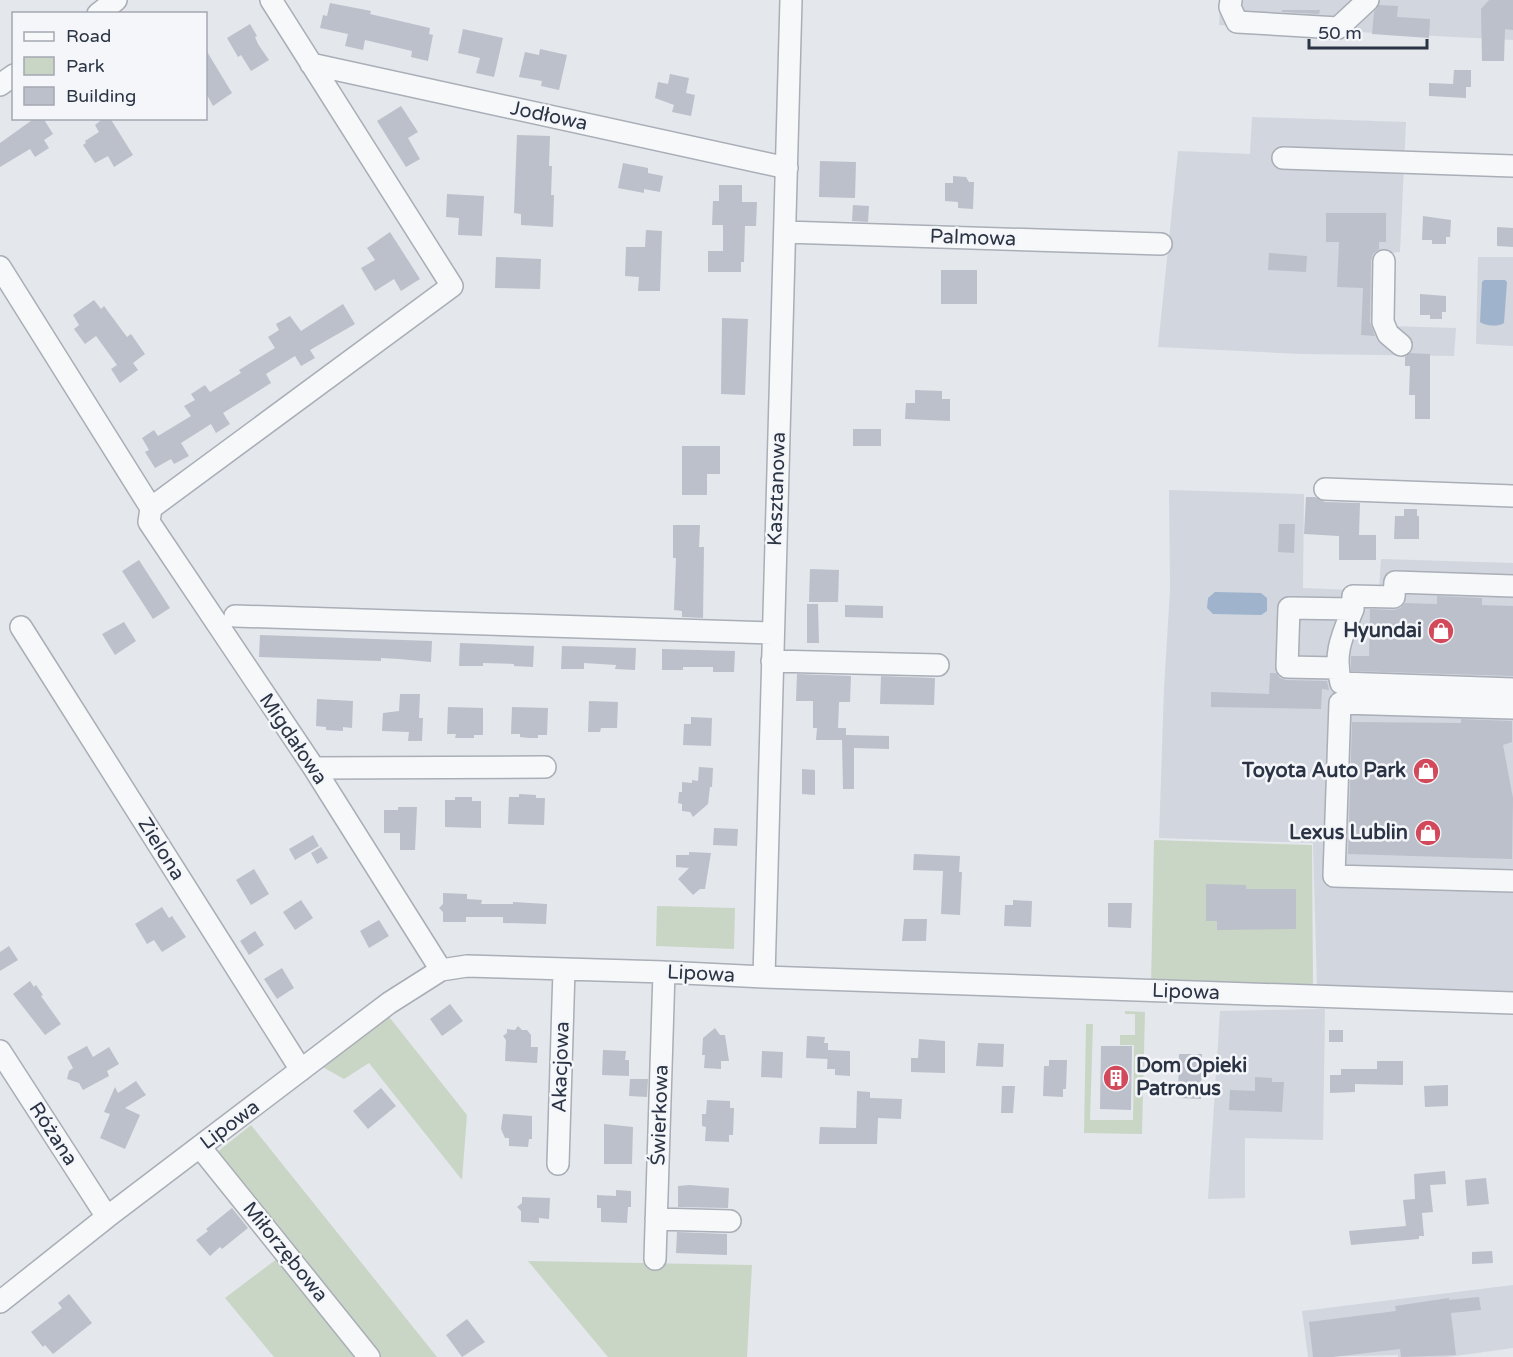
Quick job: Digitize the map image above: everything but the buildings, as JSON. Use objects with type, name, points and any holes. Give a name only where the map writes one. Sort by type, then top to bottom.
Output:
[{"type":"street","points":[[101,12],[116,0]]},
{"type":"street","points":[[151,508],[452,286],[271,0]]},
{"type":"street","name":"Kasztanowa","points":[[764,977],[791,0]]},
{"type":"street","points":[[1231,0],[1230,7],[1237,22],[1338,27],[1368,0]]},
{"type":"street","name":"Jodłowa","points":[[311,64],[787,168]]},
{"type":"street","points":[[1283,158],[1513,166]]},
{"type":"street","name":"Palmowa","points":[[785,232],[1161,244]]},
{"type":"street","points":[[1384,261],[1383,322],[1388,334],[1401,345]]},
{"type":"street","name":"Migdałowa","points":[[0,267],[151,508],[149,522],[314,768],[441,970]]},
{"type":"street","points":[[1326,489],[1513,496]]},
{"type":"street","points":[[1513,586],[1395,582],[1394,597],[1353,596],[1353,609],[1339,643],[1337,669],[1341,683],[1513,689]]},
{"type":"street","points":[[1337,669],[1287,667],[1289,608],[1353,609]]},
{"type":"street","points":[[235,616],[773,633]]},
{"type":"street","name":"Zielona","points":[[21,627],[301,1070]]},
{"type":"street","points":[[772,661],[938,665]]},
{"type":"street","points":[[1513,708],[1340,704],[1334,876],[1513,881]]},
{"type":"street","points":[[314,768],[545,768]]},
{"type":"street","name":"Lipowa","points":[[0,1302],[106,1218],[388,1003],[441,970],[467,966],[664,972],[1513,1003]]},
{"type":"street","name":"Akacjowa","points":[[558,1164],[564,970]]},
{"type":"street","name":"Świerkowa","points":[[655,1259],[664,972]]},
{"type":"street","name":"Różana","points":[[0,1051],[106,1218]]},
{"type":"street","name":"Miłorzębowa","points":[[200,1147],[369,1357]]},
{"type":"street","points":[[656,1219],[730,1221]]},
{"type":"shaded area","points":[[1220,0],[1513,0],[1513,40],[1219,25]]},
{"type":"shaded area","points":[[1252,117],[1406,122],[1400,252],[1390,253],[1389,326],[1456,328],[1454,356],[1302,354],[1158,347],[1178,151],[1250,154]]},
{"type":"shaded area","points":[[1478,257],[1513,257],[1513,346],[1476,344]]},
{"type":"shaded area","points":[[1169,490],[1304,494],[1303,588],[1379,591],[1381,559],[1513,563],[1513,992],[1455,993],[1317,988],[1313,843],[1159,838],[1170,590]]},
{"type":"shaded area","points":[[1325,1009],[1323,1140],[1245,1138],[1245,1198],[1208,1199],[1220,1011]]},
{"type":"shaded area","points":[[1513,1285],[1513,1348],[1448,1357],[1398,1357],[1398,1355],[1308,1357],[1302,1311]]},
{"type":"green space","points":[[1154,840],[1312,845],[1313,990],[1151,986]]},
{"type":"green space","points":[[657,906],[735,908],[734,949],[656,946]]},
{"type":"green space","points":[[1125,1011],[1145,1012],[1142,1134],[1084,1133],[1086,1024],[1093,1024],[1090,1120],[1133,1120],[1134,1045],[1120,1045],[1120,1035],[1135,1035],[1135,1014],[1125,1014]]},
{"type":"green space","points":[[386,1013],[467,1115],[462,1180],[369,1063],[344,1079],[319,1065]]},
{"type":"green space","points":[[251,1125],[437,1357],[274,1357],[225,1298],[286,1252],[211,1157]]},
{"type":"green space","points":[[528,1261],[752,1265],[747,1357],[608,1357]]},
{"type":"water","points":[[1484,280],[1505,280],[1507,282],[1504,323],[1492,326],[1480,322],[1482,282]]},
{"type":"water","points":[[1215,592],[1261,593],[1267,598],[1267,611],[1261,615],[1213,614],[1207,608],[1208,598]]},
{"type":"place","name":"Hyundai","points":[[1441,631]]},
{"type":"place","name":"Toyota Auto Park","points":[[1426,771]]},
{"type":"place","name":"Lexus Lublin","points":[[1428,833]]},
{"type":"place","name":"Dom Opieki Patronus","points":[[1116,1078]]}]
